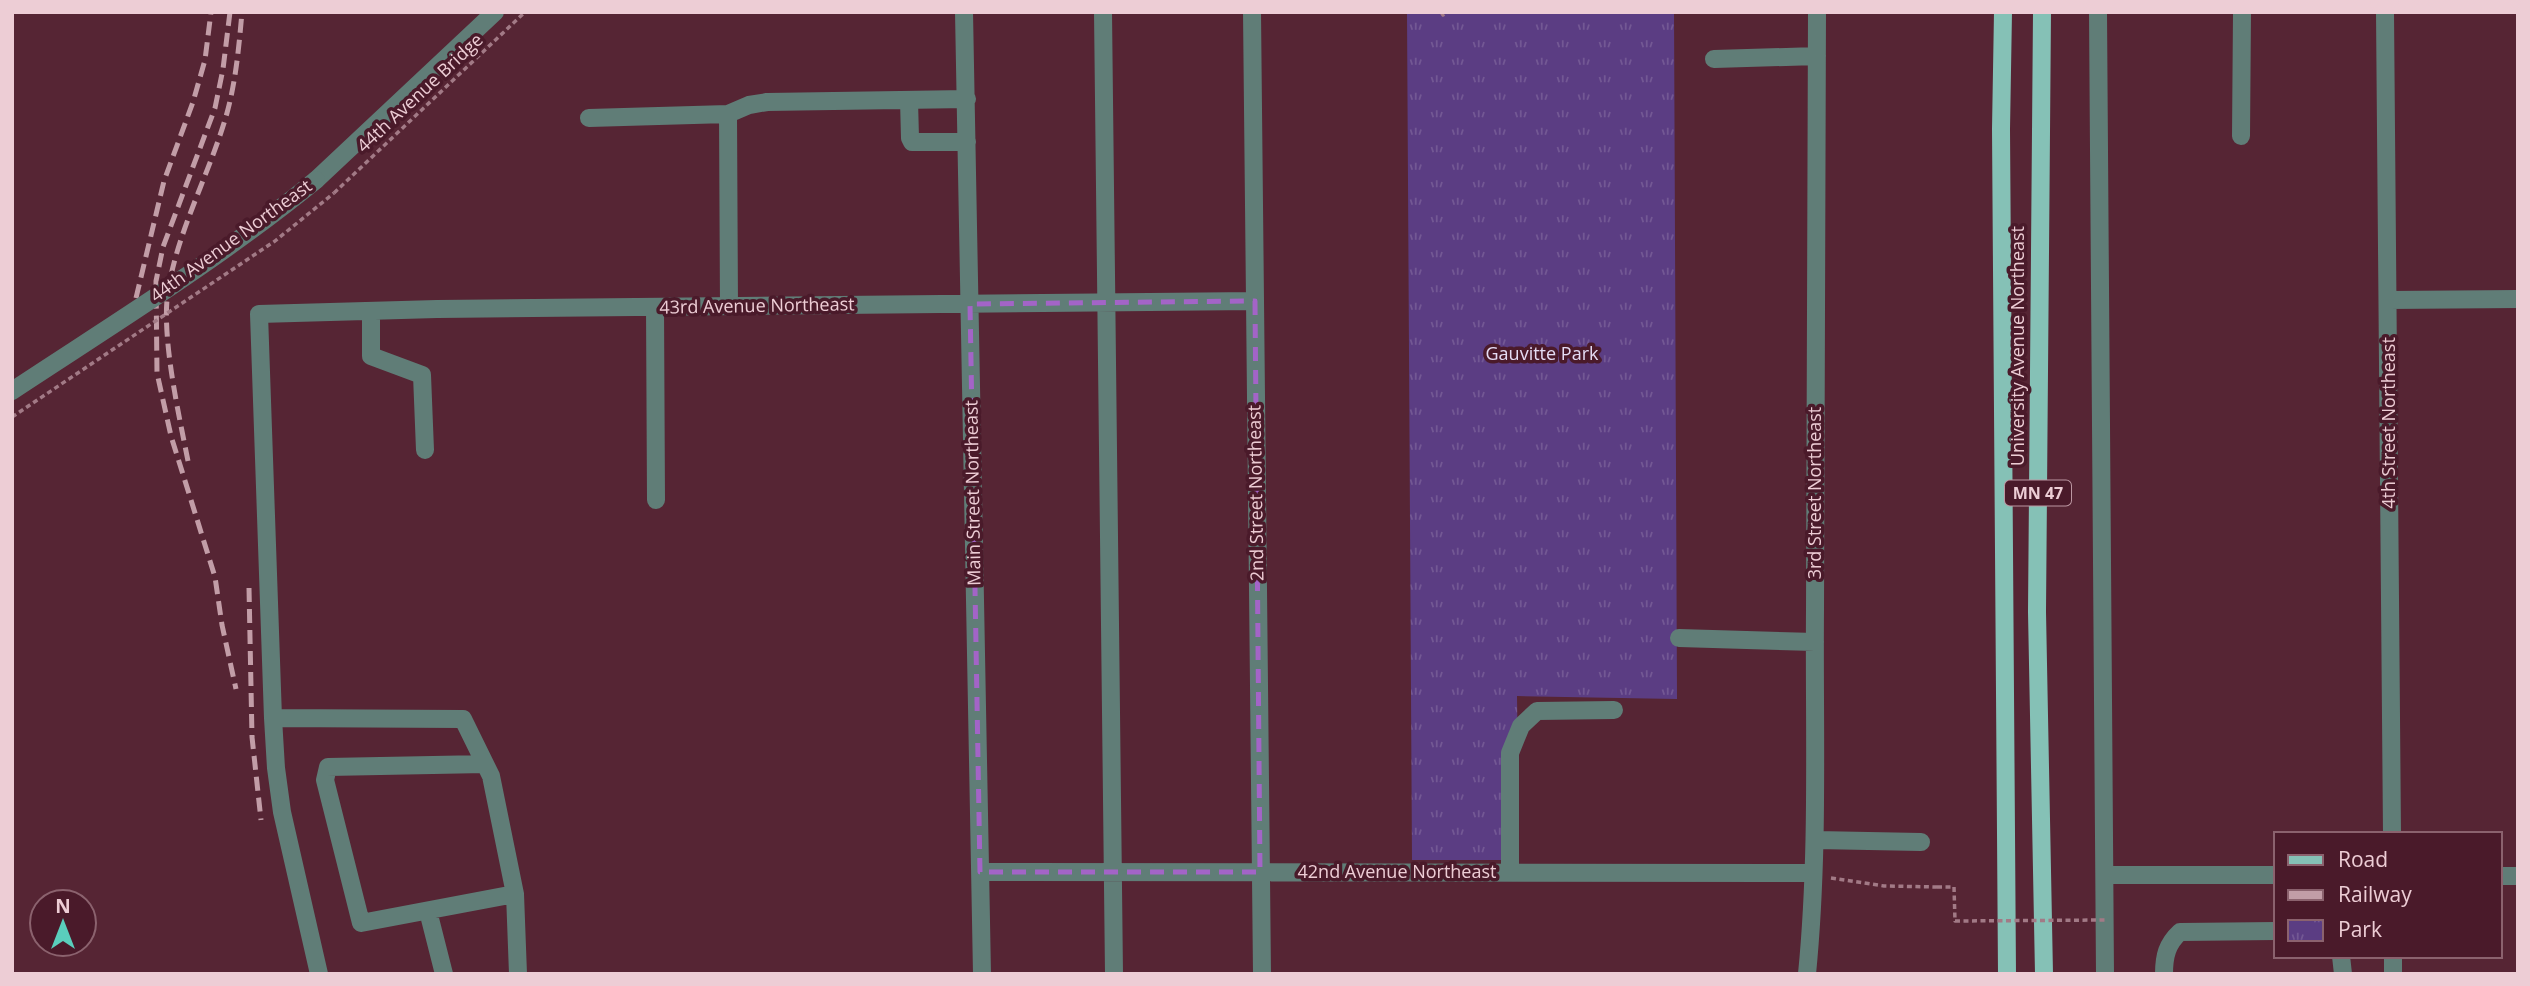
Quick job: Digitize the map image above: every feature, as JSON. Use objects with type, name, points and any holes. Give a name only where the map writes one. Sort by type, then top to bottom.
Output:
[{"type":"main road","name":"University Avenue Northeast","points":[[2003,12],[2001,143],[2007,974]]},
{"type":"main road","name":"University Avenue Northeast","points":[[2042,12],[2037,612],[2044,974]]},
{"type":"street","name":"44th Avenue Northeast","points":[[12,391],[276,212],[316,180],[495,12]]},
{"type":"street","name":"Main Street Northeast","points":[[964,12],[982,974]]},
{"type":"street","points":[[1103,12],[1114,974]]},
{"type":"street","name":"2nd Street Northeast","points":[[1252,12],[1262,974]]},
{"type":"street","name":"3rd Street Northeast","points":[[1807,974],[1816,840],[1817,12]]},
{"type":"street","points":[[2098,12],[2105,974]]},
{"type":"street","points":[[2241,136],[2242,12]]},
{"type":"street","name":"4th Street Northeast","points":[[2385,12],[2392,832]]},
{"type":"street","points":[[1714,59],[1817,56]]},
{"type":"street","points":[[589,118],[728,114],[749,105],[767,102],[967,99]]},
{"type":"street","points":[[909,100],[912,142],[967,142]]},
{"type":"street","points":[[728,114],[729,307]]},
{"type":"street","points":[[2388,300],[2518,299]]},
{"type":"street","name":"43rd Avenue Northeast","points":[[273,718],[259,314],[1255,301]]},
{"type":"street","points":[[655,307],[656,500]]},
{"type":"street","points":[[371,311],[371,356],[422,375],[425,450]]},
{"type":"street","points":[[1679,638],[1815,642]]},
{"type":"street","points":[[1510,872],[1510,753],[1521,726],[1537,711],[1614,710]]},
{"type":"street","points":[[319,974],[282,812],[273,718],[463,719],[491,776],[515,894],[518,974]]},
{"type":"street","points":[[485,764],[328,767],[325,780],[362,923],[515,894]]},
{"type":"street","points":[[1816,840],[1921,842]]},
{"type":"street","name":"42nd Avenue Northeast","points":[[980,872],[1813,873]]},
{"type":"street","points":[[2105,875],[2274,875]]},
{"type":"street","points":[[428,911],[444,974]]},
{"type":"street","points":[[2164,974],[2164,960],[2170,941],[2180,932],[2274,931]]},
{"type":"path","name":"44th Avenue Bridge","points":[[334,193],[525,12]]},
{"type":"path","points":[[1441,12],[1443,15],[1448,12]]},
{"type":"path","points":[[1813,873],[1840,881],[1884,886],[1954,887],[1955,921],[2105,920]]},
{"type":"highlighted area","points":[[1255,301],[1260,872],[980,872],[970,304]]},
{"type":"green space","name":"Gauvitte Park","points":[[1407,12],[1674,12],[1677,699],[1517,696],[1519,860],[1412,860]]},
{"type":"railway","points":[[136,298],[164,181],[193,102],[205,60],[211,12]]},
{"type":"railway","points":[[230,12],[215,108],[163,247],[156,281],[157,373],[171,436],[215,577],[236,689]]},
{"type":"railway","points":[[188,461],[169,353],[166,310],[168,291],[179,245],[227,113],[235,76],[242,12]]},
{"type":"railway","points":[[249,588],[252,737],[261,820]]}]
